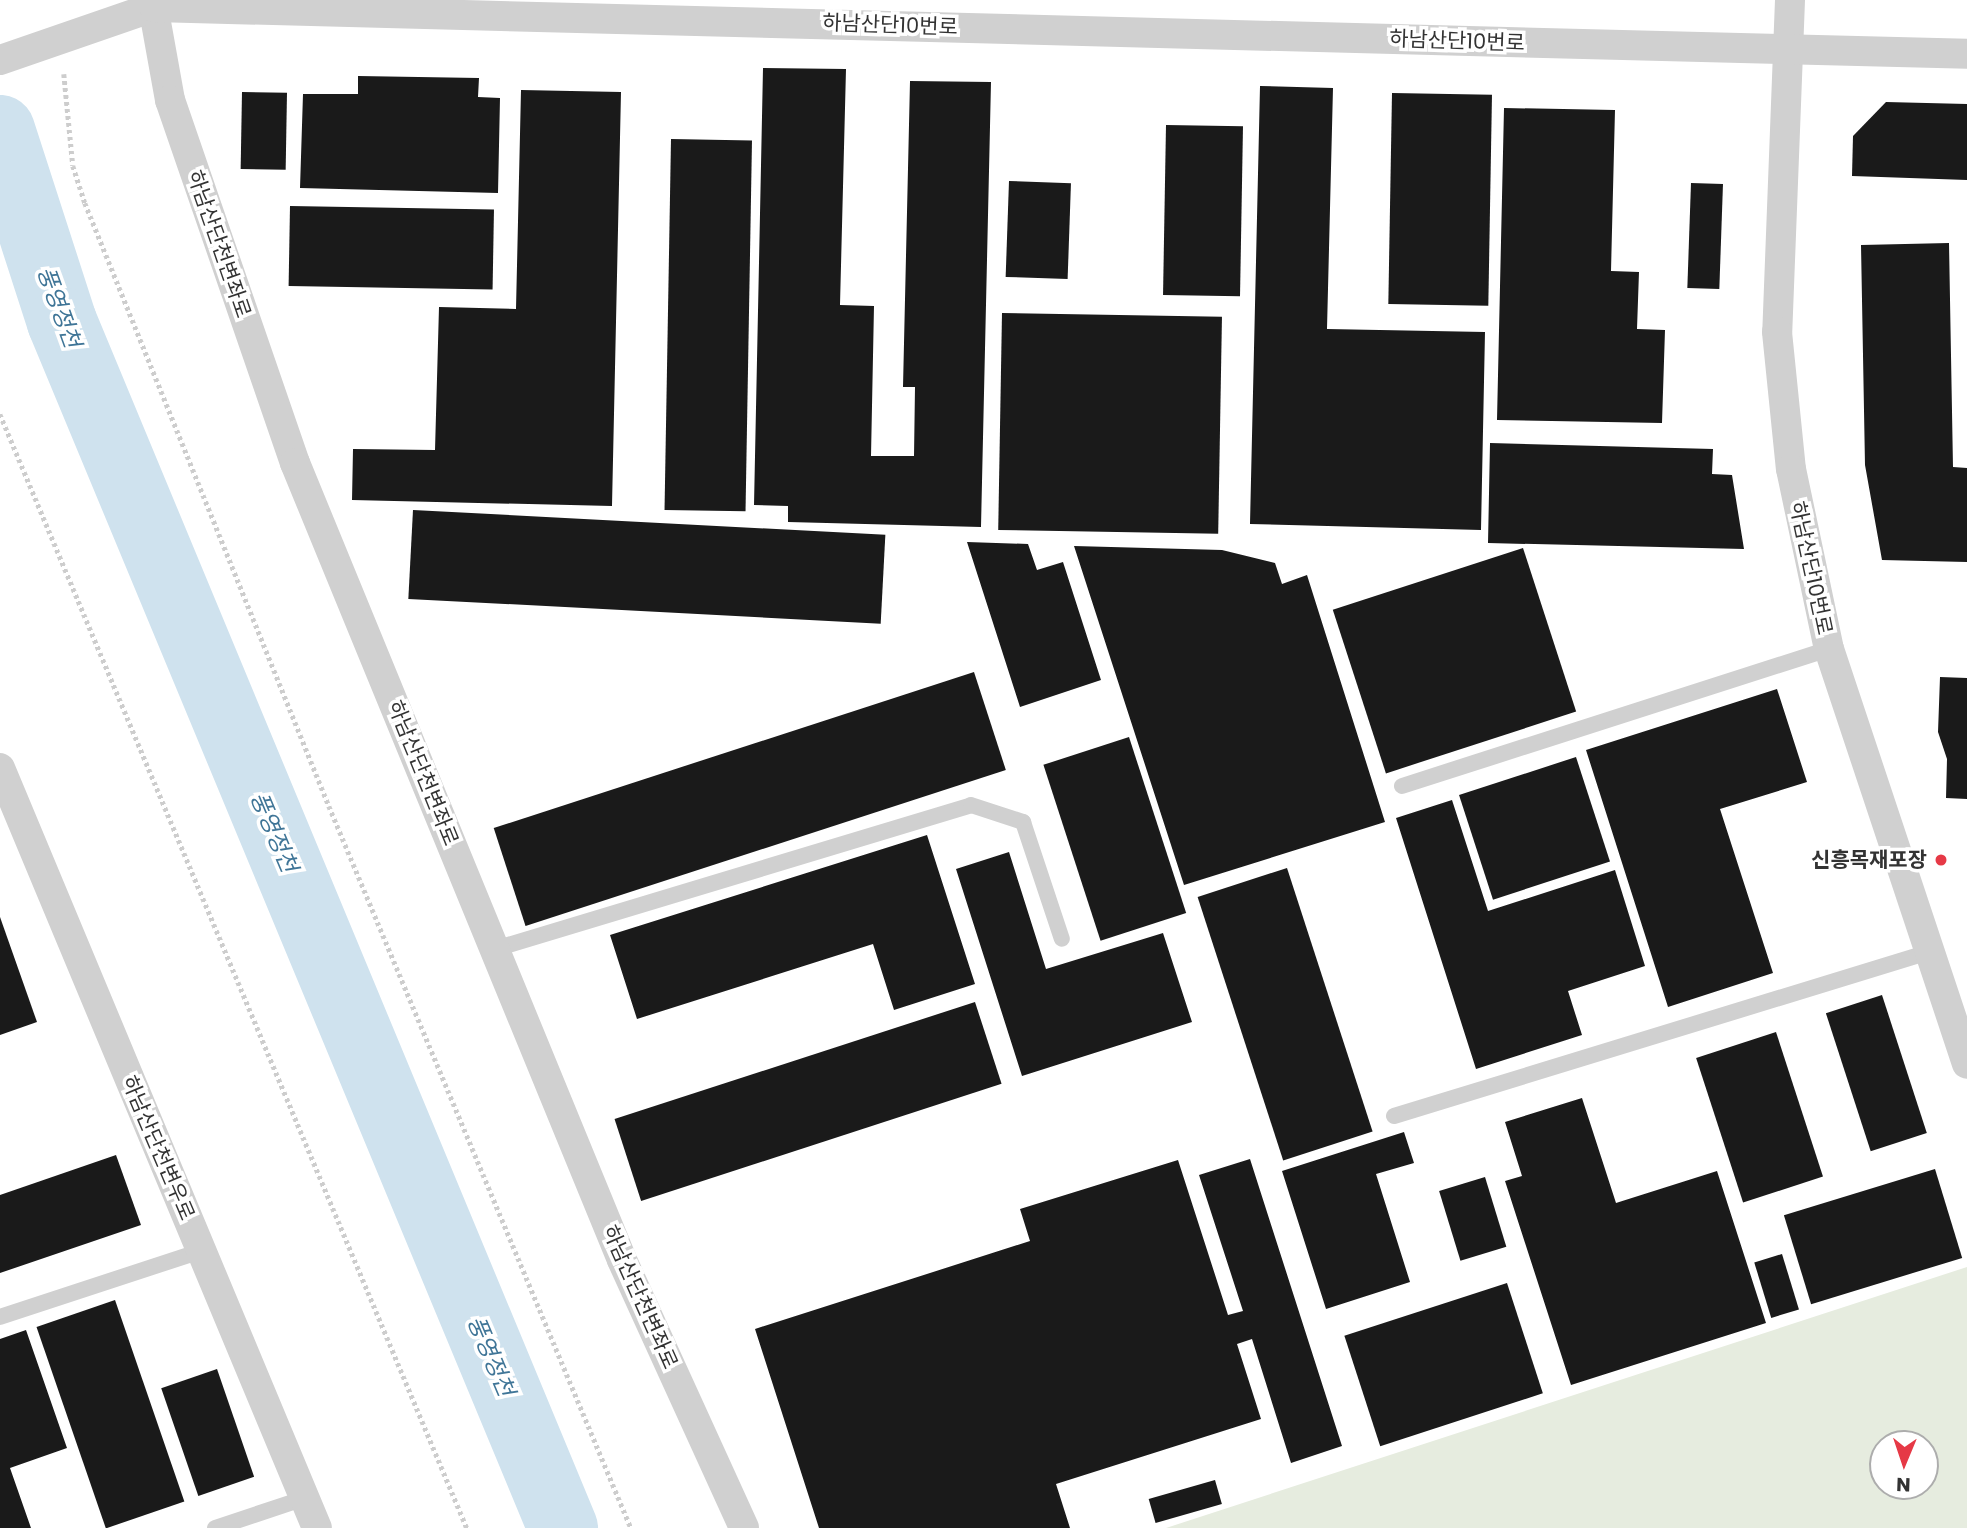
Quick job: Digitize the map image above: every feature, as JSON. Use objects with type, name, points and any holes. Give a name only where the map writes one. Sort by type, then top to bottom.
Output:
[{"type":"street","points":[[1788,51],[1790,0]]},
{"type":"street","name":"하남산단10번로","points":[[0,60],[153,4],[1967,54]]},
{"type":"street","name":"하남산단천변좌로","points":[[153,4],[170,100],[295,463],[622,1260],[744,1528]]},
{"type":"street","name":"하남산단10번로","points":[[1788,51],[1777,332],[1791,469],[1829,649],[1967,1064]]},
{"type":"street","name":"하남산단천변우로","points":[[0,768],[317,1528]]},
{"type":"lane","points":[[1402,786],[1829,649]]},
{"type":"lane","points":[[495,949],[971,805],[1023,822],[1062,939]]},
{"type":"lane","points":[[1394,1116],[1929,952]]},
{"type":"lane","points":[[0,1317],[201,1251]]},
{"type":"lane","points":[[215,1528],[305,1499]]},
{"type":"path","points":[[61,64],[73,166],[85,203],[314,769],[631,1528]]},
{"type":"path","points":[[0,414],[467,1528]]},
{"type":"shaded area","points":[[1967,1267],[1967,1528],[1166,1528]]},
{"type":"building","points":[[763,68],[846,69],[840,305],[874,306],[871,456],[914,456],[915,387],[903,387],[910,81],[991,82],[981,527],[788,522],[788,506],[754,505]]},
{"type":"building","points":[[358,76],[479,78],[478,97],[500,98],[498,193],[300,188],[303,94],[358,94]]},
{"type":"building","points":[[1260,86],[1333,88],[1327,329],[1485,332],[1481,530],[1250,524]]},
{"type":"building","points":[[521,90],[621,92],[612,506],[352,500],[353,449],[435,450],[439,307],[516,309]]},
{"type":"building","points":[[242,92],[287,93],[286,170],[241,169]]},
{"type":"building","points":[[1392,93],[1492,95],[1488,306],[1388,304]]},
{"type":"building","points":[[1886,102],[1967,104],[1967,180],[1852,176],[1853,136]]},
{"type":"building","points":[[1504,108],[1615,110],[1611,271],[1639,272],[1637,329],[1665,330],[1662,423],[1497,420]]},
{"type":"building","points":[[1166,125],[1243,126],[1240,296],[1163,295]]},
{"type":"building","points":[[671,139],[752,140],[746,511],[665,510]]},
{"type":"building","points":[[1009,181],[1071,183],[1068,279],[1006,277]]},
{"type":"building","points":[[1691,183],[1723,184],[1719,289],[1687,288]]},
{"type":"building","points":[[290,206],[494,210],[493,290],[289,286]]},
{"type":"building","points":[[1949,243],[1953,467],[1967,468],[1967,562],[1882,560],[1865,465],[1861,245]]},
{"type":"building","points":[[1002,313],[1222,317],[1218,534],[998,530]]},
{"type":"building","points":[[1490,443],[1713,449],[1712,474],[1732,475],[1744,549],[1488,543]]},
{"type":"building","points":[[413,510],[885,535],[881,624],[408,599]]},
{"type":"building","points":[[967,542],[1028,544],[1037,570],[1063,562],[1101,680],[1020,707]]},
{"type":"building","points":[[1074,546],[1222,550],[1275,563],[1282,584],[1307,575],[1385,822],[1184,885]]},
{"type":"building","points":[[1523,548],[1576,712],[1386,773],[1333,610]]},
{"type":"building","points":[[974,672],[1006,770],[526,926],[494,828]]},
{"type":"building","points":[[1940,677],[1967,678],[1967,799],[1946,798],[1947,759],[1938,732]]},
{"type":"building","points":[[1777,689],[1807,782],[1720,809],[1773,973],[1668,1007],[1586,750]]},
{"type":"building","points":[[1129,737],[1186,913],[1101,941],[1043,765]]},
{"type":"building","points":[[1576,757],[1610,862],[1493,900],[1459,795]]},
{"type":"building","points":[[1452,800],[1488,911],[1615,870],[1645,966],[1568,991],[1582,1035],[1476,1069],[1396,818]]},
{"type":"building","points":[[927,835],[975,984],[894,1010],[873,944],[637,1019],[610,935]]},
{"type":"building","points":[[1009,852],[1046,969],[1163,933],[1192,1022],[1022,1076],[956,869]]},
{"type":"building","points":[[1287,868],[1373,1131],[1283,1160],[1198,897]]},
{"type":"building","points":[[0,917],[37,1022],[0,1035]]},
{"type":"building","points":[[1882,995],[1927,1133],[1871,1151],[1826,1013]]},
{"type":"building","points":[[975,1002],[1002,1084],[641,1201],[615,1119]]},
{"type":"building","points":[[1776,1032],[1823,1177],[1743,1203],[1696,1058]]},
{"type":"building","points":[[1582,1098],[1616,1203],[1717,1171],[1766,1323],[1571,1385],[1505,1181],[1522,1176],[1505,1122]]},
{"type":"building","points":[[1404,1132],[1414,1163],[1376,1174],[1410,1282],[1326,1309],[1282,1171]]},
{"type":"building","points":[[116,1155],[141,1225],[0,1273],[0,1195]]},
{"type":"building","points":[[1250,1159],[1342,1446],[1291,1463],[1252,1339],[1237,1344],[1261,1419],[1056,1484],[1070,1528],[819,1528],[755,1329],[1030,1241],[1020,1209],[1178,1160],[1228,1315],[1243,1311],[1199,1175]]},
{"type":"building","points":[[1935,1169],[1962,1258],[1811,1304],[1784,1215]]},
{"type":"building","points":[[1485,1177],[1506,1247],[1460,1261],[1439,1191]]},
{"type":"building","points":[[1782,1254],[1799,1309],[1771,1318],[1754,1262]]},
{"type":"building","points":[[1507,1283],[1543,1393],[1380,1446],[1344,1336]]},
{"type":"building","points":[[115,1300],[184,1501],[106,1528],[37,1327]]},
{"type":"building","points":[[26,1330],[67,1448],[10,1468],[31,1528],[0,1528],[0,1339]]},
{"type":"building","points":[[217,1369],[254,1477],[198,1496],[161,1388]]},
{"type":"building","points":[[1215,1480],[1222,1504],[1156,1523],[1149,1499]]},
{"type":"waterway","name":"풍영정천","points":[[0,130],[62,322],[563,1528]]},
{"type":"place","name":"신흥목재포장","points":[[1941,860]]}]
